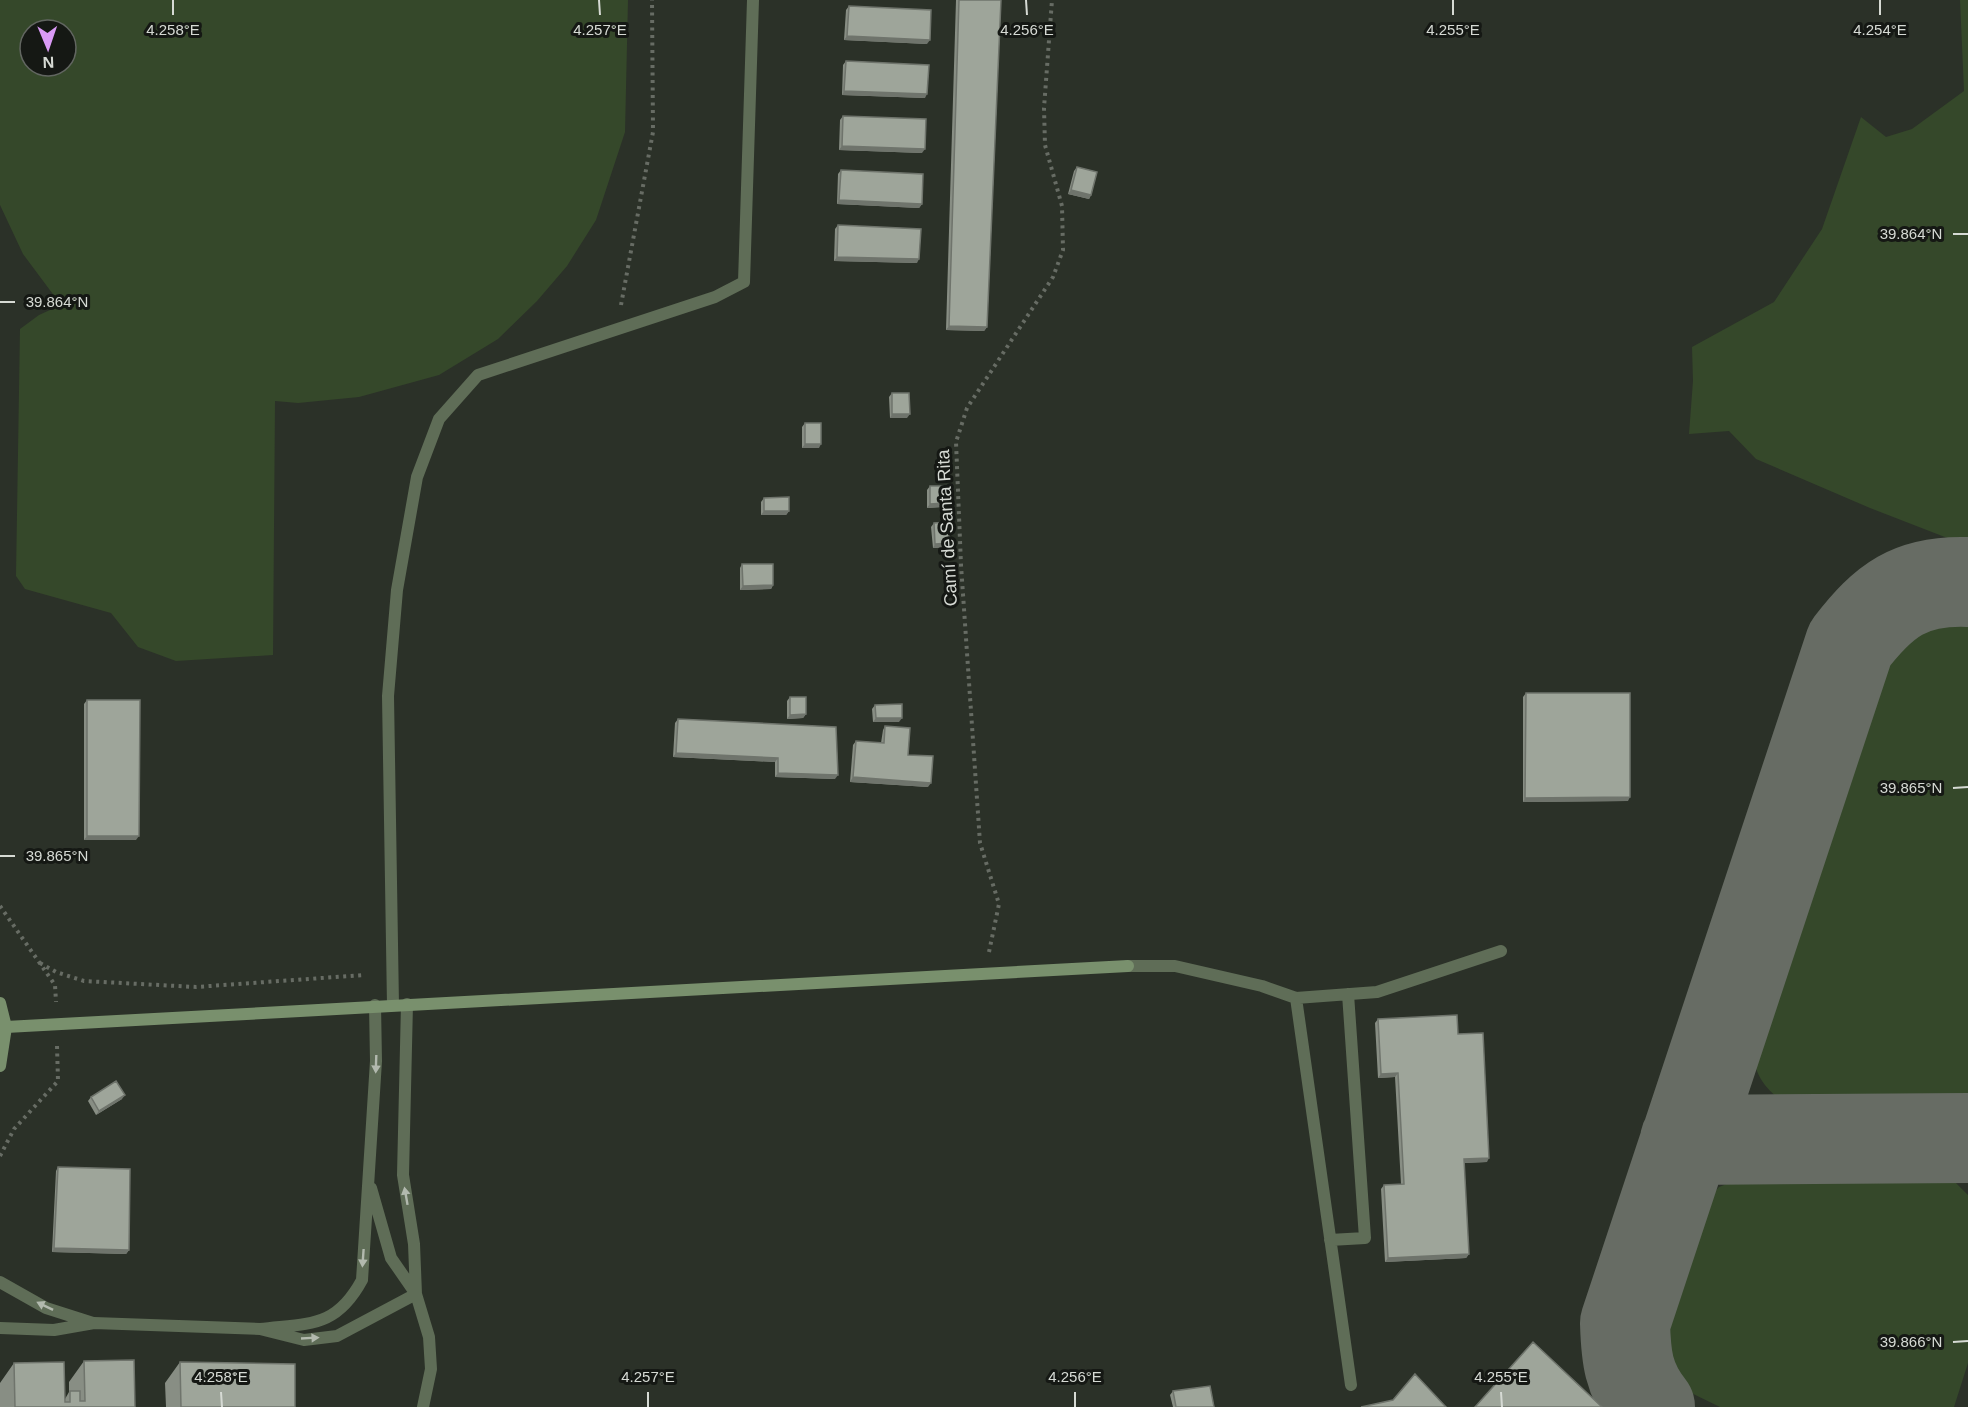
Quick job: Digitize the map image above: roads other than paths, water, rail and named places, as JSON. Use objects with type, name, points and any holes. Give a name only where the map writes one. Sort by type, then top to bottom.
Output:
[{"type":"street","points":[[6,1027],[375,1005],[1128,966]]},
{"type":"street","points":[[0,1003],[6,1027],[0,1066]]},
{"type":"lane","points":[[393,1005],[388,696],[397,590],[417,477],[439,419],[478,375],[715,297],[744,282],[753,0]]},
{"type":"lane","points":[[1128,966],[1175,966],[1262,986],[1296,998],[1377,992],[1501,951]]},
{"type":"lane","points":[[1330,1240],[1365,1238],[1348,994]]},
{"type":"lane","points":[[1296,998],[1351,1385]]},
{"type":"lane","points":[[407,1004],[403,1175],[414,1244],[416,1294],[429,1337],[431,1369],[423,1407]]},
{"type":"lane","points":[[0,1328],[54,1330],[94,1323],[260,1329],[330,1318],[350,1302],[362,1280],[376,1060],[375,1005]]},
{"type":"lane","points":[[369,1180],[391,1258],[416,1294]]},
{"type":"lane","points":[[0,1282],[46,1308],[94,1323]]},
{"type":"lane","points":[[260,1329],[304,1340],[337,1336],[416,1294]]}]
